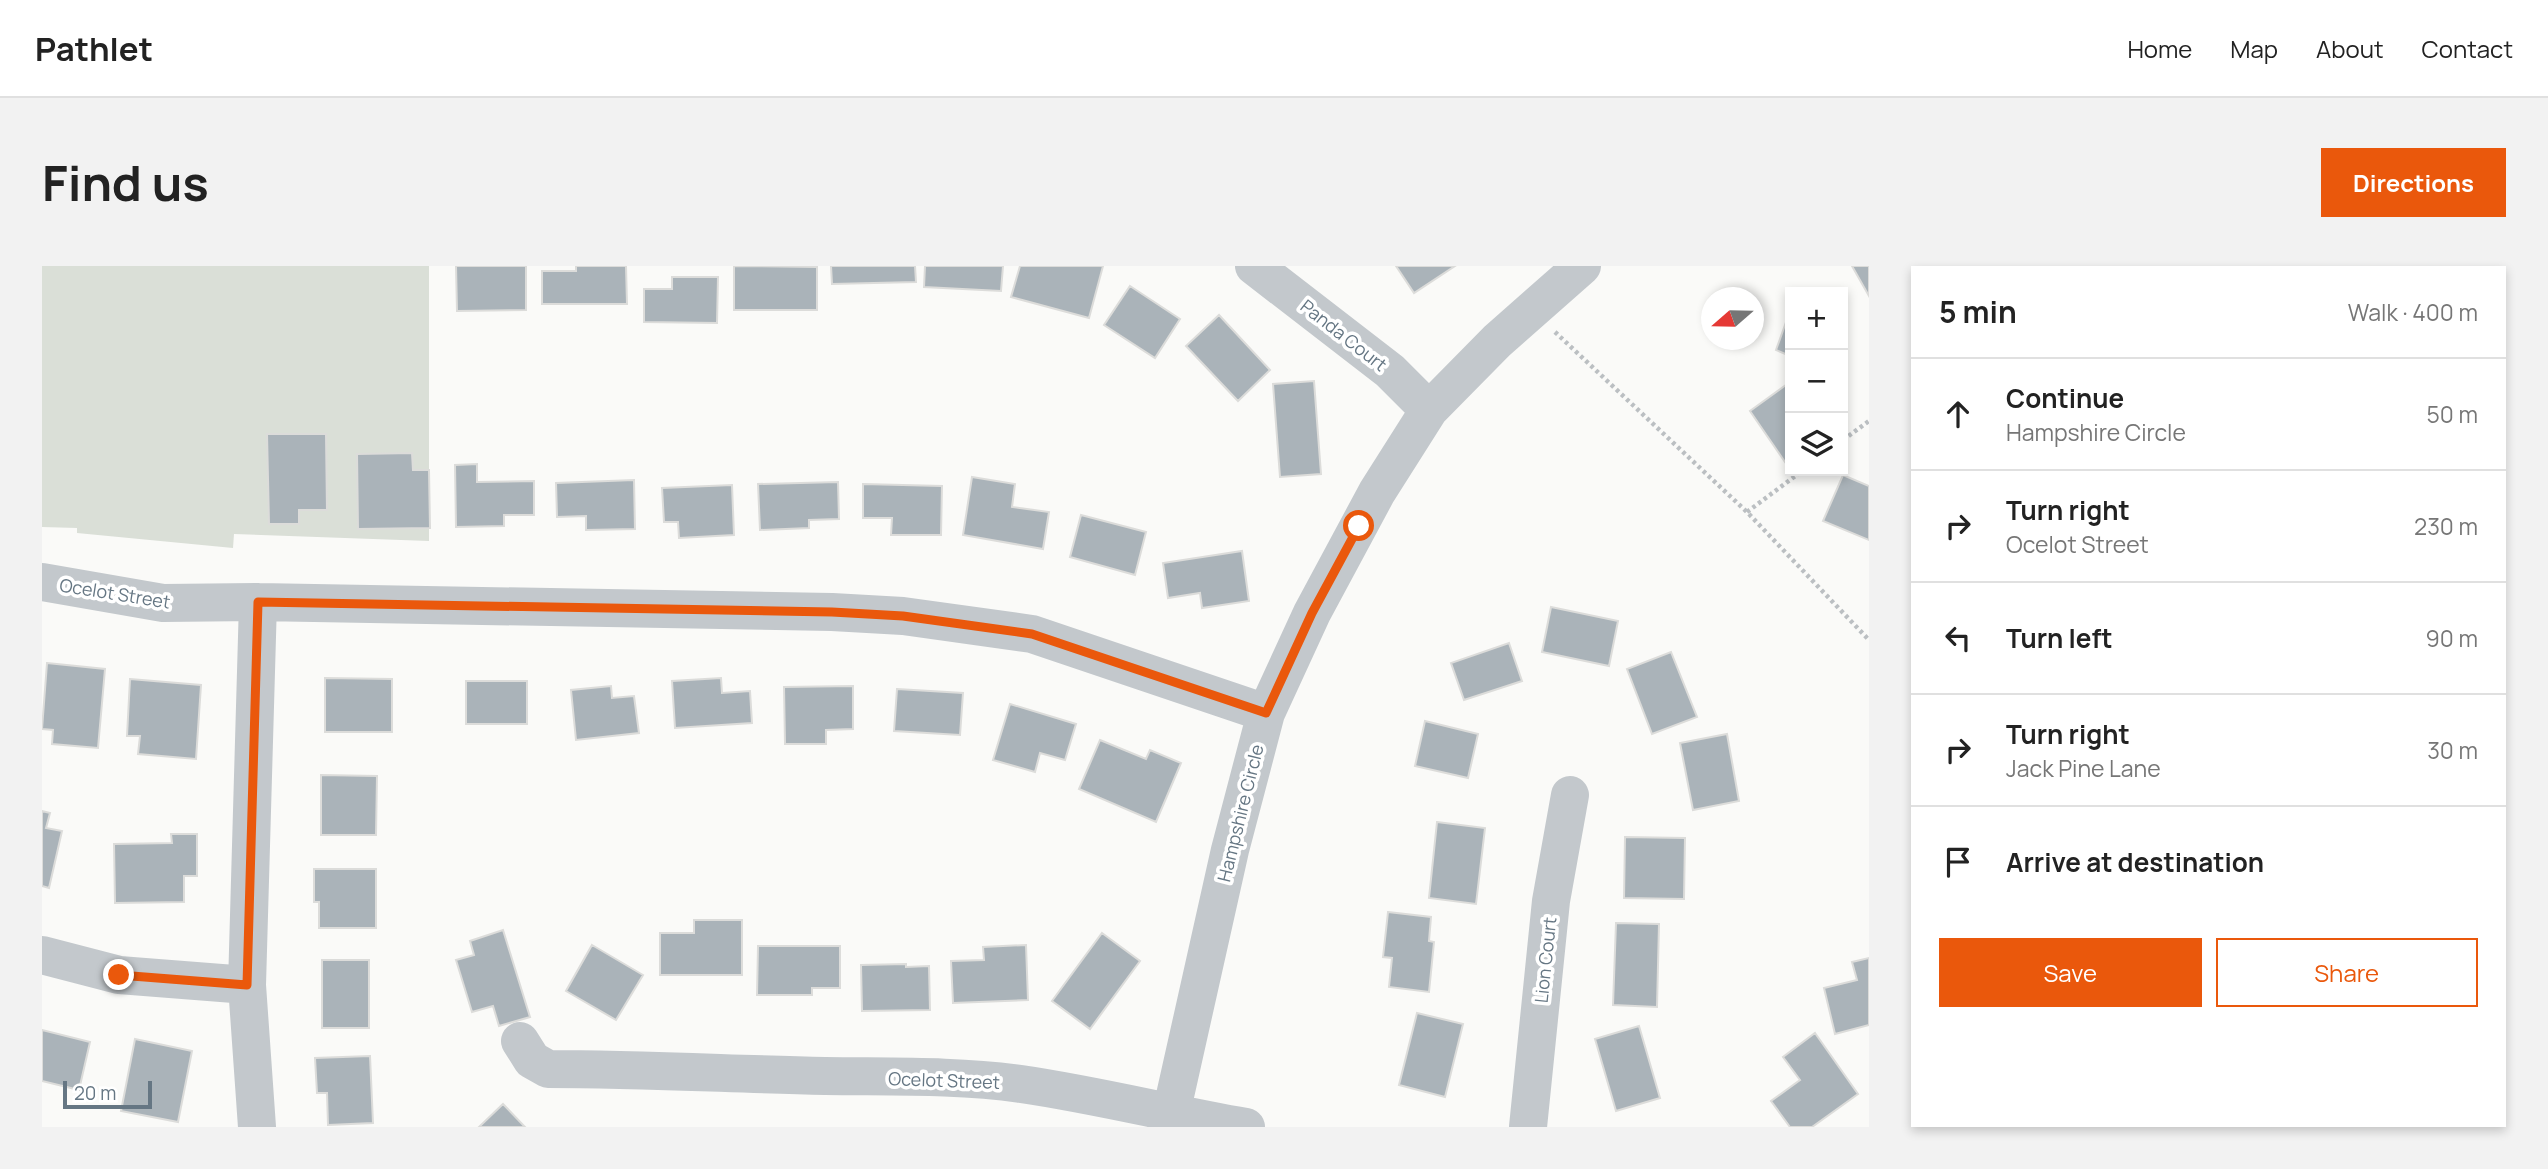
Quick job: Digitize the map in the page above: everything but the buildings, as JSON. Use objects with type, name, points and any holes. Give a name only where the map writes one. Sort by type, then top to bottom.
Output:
[{"type":"street","name":"Panda Court","points":[[1254,266],[1390,371],[1429,410]]},
{"type":"street","name":"Hampshire Circle","points":[[1170,1120],[1230,850],[1266,713],[1312,613],[1398,456],[1429,410],[1497,341],[1582,266]]},
{"type":"street","name":"Ocelot Street","points":[[42,582],[163,603],[258,602],[832,612],[903,616],[1032,634],[1266,713]]},
{"type":"street","points":[[257,1127],[247,985],[258,602]]},
{"type":"street","name":"Lion Court","points":[[1528,1127],[1551,901],[1570,795]]},
{"type":"street","points":[[42,955],[119,975],[247,985]]},
{"type":"street","name":"Ocelot Street","points":[[520,1041],[532,1060],[548,1069],[667,1069],[714,1073],[966,1079],[1019,1083],[1123,1101],[1170,1120],[1246,1127]]},
{"type":"path","points":[[1532,310],[1747,512],[1869,640]]},
{"type":"path","points":[[1848,436],[1869,421]]},
{"type":"path","points":[[1747,512],[1795,476]]},
{"type":"shaded area","points":[[42,266],[429,266],[429,541],[234,534],[233,548],[77,533],[77,528],[42,527]]},
{"type":"route","points":[[119,975],[247,985],[258,602],[832,612],[903,616],[1032,634],[1266,713],[1312,613],[1359,526]]}]
